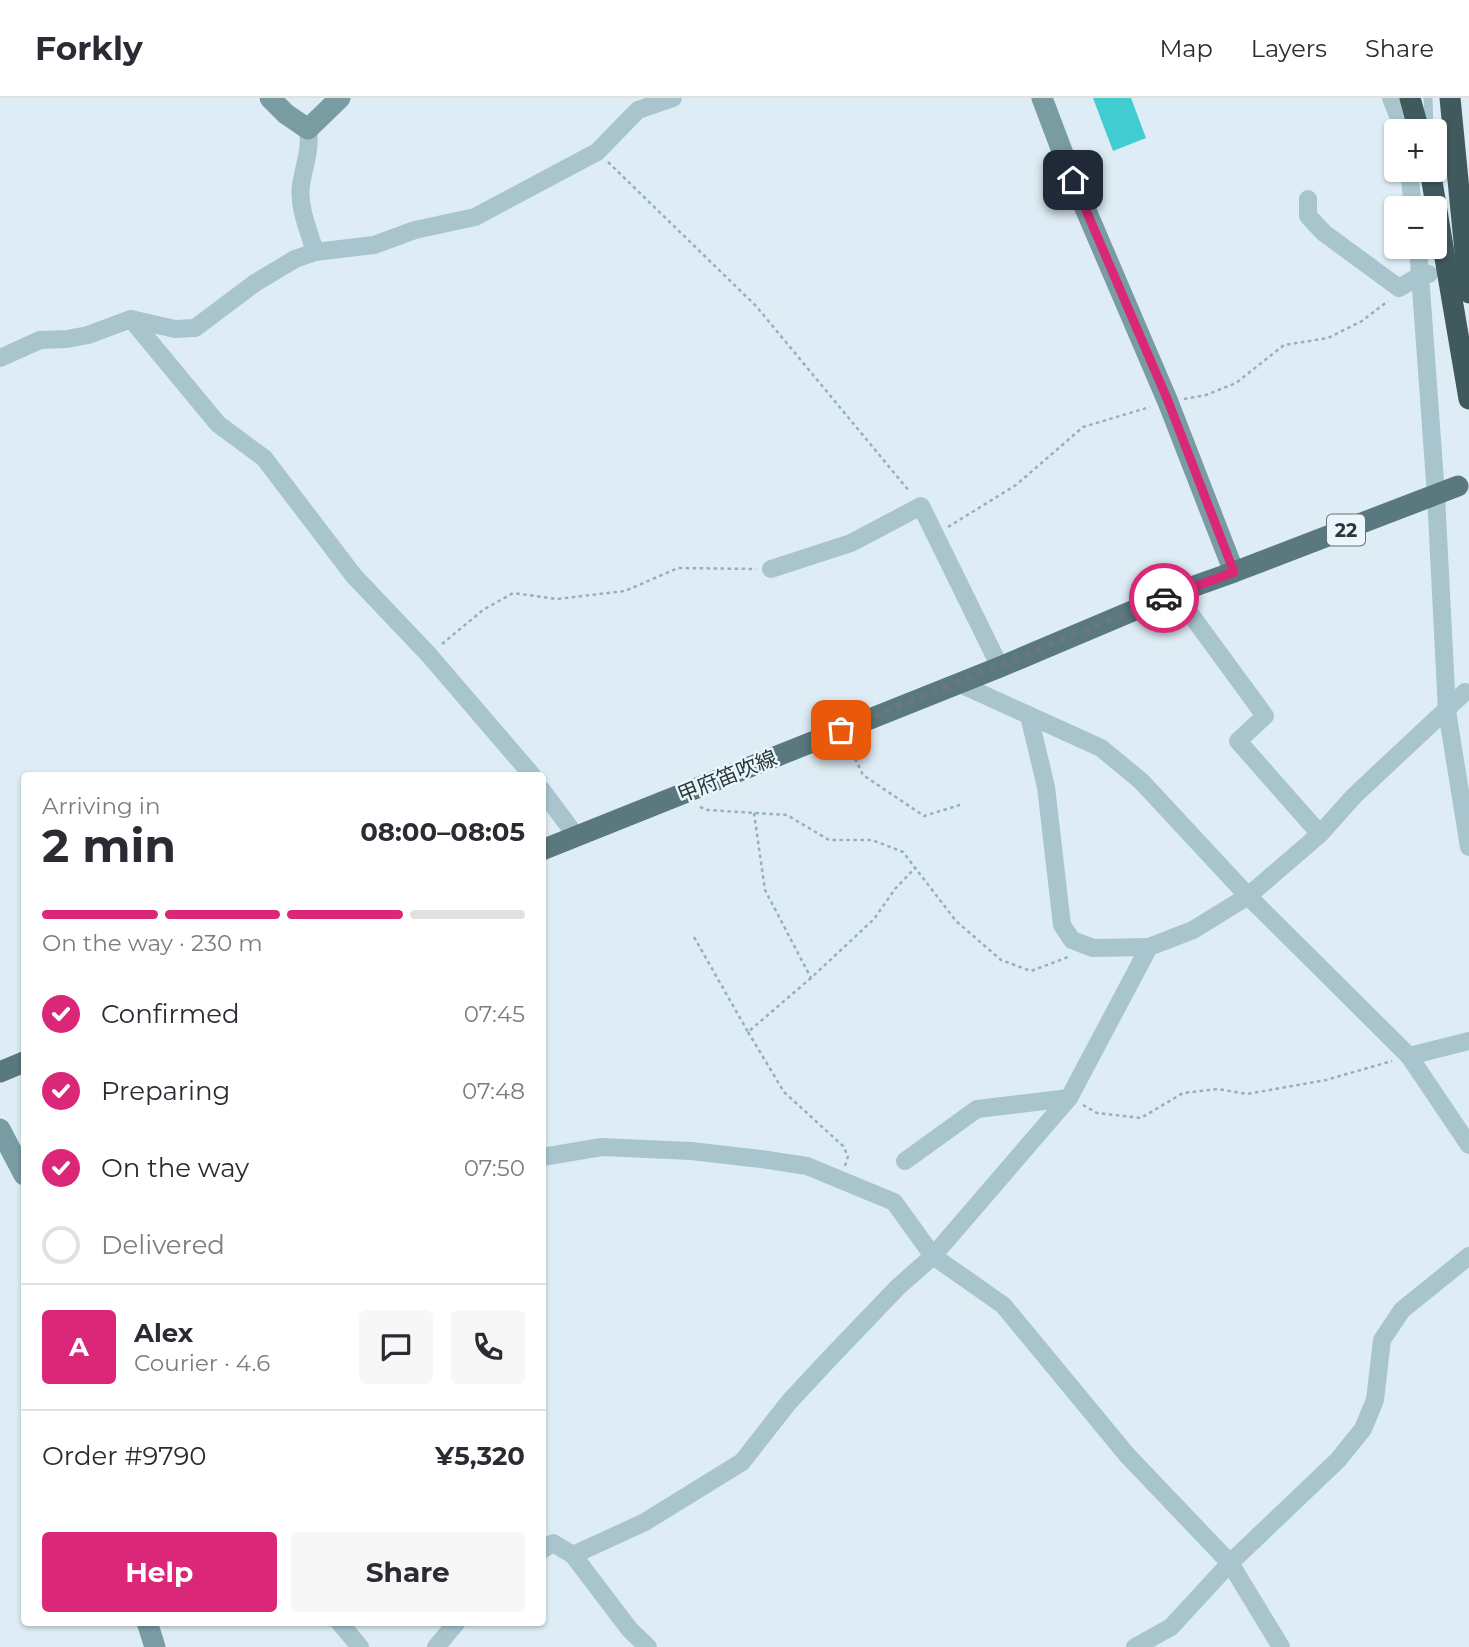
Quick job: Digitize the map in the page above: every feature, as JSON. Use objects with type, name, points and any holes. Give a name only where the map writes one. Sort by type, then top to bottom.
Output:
[{"type":"highway","points":[[1410,98],[1416,119]]},
{"type":"highway","points":[[1450,98],[1469,293]]},
{"type":"highway","points":[[1427,182],[1469,399]]},
{"type":"main road","points":[[270,98],[286,114],[308,129],[340,98]]},
{"type":"main road","points":[[1042,98],[1073,180],[1168,401],[1234,572]]},
{"type":"main road","name":"甲府笛吹線","points":[[546,848],[1000,667],[1175,593],[1458,486]]},
{"type":"main road","points":[[0,1072],[21,1063]]},
{"type":"main road","points":[[0,1129],[21,1169]]},
{"type":"main road","points":[[148,1626],[155,1647]]},
{"type":"street","points":[[0,358],[40,340],[88,335],[131,319],[175,329],[195,328],[255,283],[295,259],[315,251],[373,245],[415,230],[475,217],[597,152],[638,110],[673,98]]},
{"type":"street","points":[[1391,98],[1399,119]]},
{"type":"street","points":[[308,129],[310,140],[301,186],[301,204],[315,251]]},
{"type":"street","points":[[1308,199],[1308,216],[1324,233],[1399,288],[1425,275]]},
{"type":"street","points":[[1421,259],[1425,275],[1447,711],[1469,847]]},
{"type":"street","points":[[131,319],[218,424],[264,458],[354,576],[429,655],[528,772]]},
{"type":"street","points":[[771,569],[851,543],[921,506],[1000,667]]},
{"type":"street","points":[[1175,593],[1265,716],[1238,741],[1320,834]]},
{"type":"street","points":[[958,683],[1101,748],[1141,781],[1248,896],[1409,1056],[1469,1145]]},
{"type":"street","points":[[1029,716],[1046,787],[1062,925],[1072,940],[1093,948],[1149,947],[1193,930],[1248,896],[1320,834],[1354,796],[1465,692]]},
{"type":"street","points":[[546,795],[576,836]]},
{"type":"street","points":[[573,1555],[645,1522],[742,1462],[789,1402],[898,1287],[933,1256],[1069,1098],[1149,947]]},
{"type":"street","points":[[1409,1056],[1469,1041]]},
{"type":"street","points":[[905,1161],[977,1109],[1069,1098]]},
{"type":"street","points":[[546,1156],[602,1147],[691,1151],[807,1166],[894,1202],[933,1256],[1003,1305],[1127,1455],[1230,1563],[1281,1647]]},
{"type":"street","points":[[1135,1647],[1171,1627],[1230,1563],[1338,1460],[1363,1429],[1375,1400],[1382,1340],[1402,1310],[1469,1256]]},
{"type":"street","points":[[546,1547],[553,1543],[573,1555],[630,1630],[648,1647]]},
{"type":"street","points":[[343,1626],[360,1647]]},
{"type":"street","points":[[436,1647],[454,1626]]},
{"type":"lane","points":[[1428,98],[1429,119]]},
{"type":"path","points":[[597,152],[756,306],[921,506]]},
{"type":"path","points":[[429,655],[483,610],[513,593],[556,599],[625,590],[678,568],[771,569]]},
{"type":"path","points":[[841,730],[863,775],[924,816],[963,804]]},
{"type":"path","points":[[673,797],[708,810],[787,816],[829,841],[872,840],[903,852],[956,921],[1001,960],[1031,971],[1093,948]]},
{"type":"path","points":[[754,813],[765,890],[811,978]]},
{"type":"path","points":[[748,1032],[874,919],[895,889],[915,868]]},
{"type":"path","points":[[695,937],[784,1092],[843,1146],[848,1156],[840,1180]]},
{"type":"path","points":[[1069,1098],[1097,1113],[1141,1118],[1183,1093],[1219,1090],[1247,1094],[1326,1080],[1409,1056]]},
{"type":"building","points":[[1093,98],[1131,98],[1146,138],[1113,151]]},
{"type":"way so far","points":[[841,730],[1164,598]]},
{"type":"route","points":[[1073,180],[1168,401],[1234,572],[1164,598]]}]
